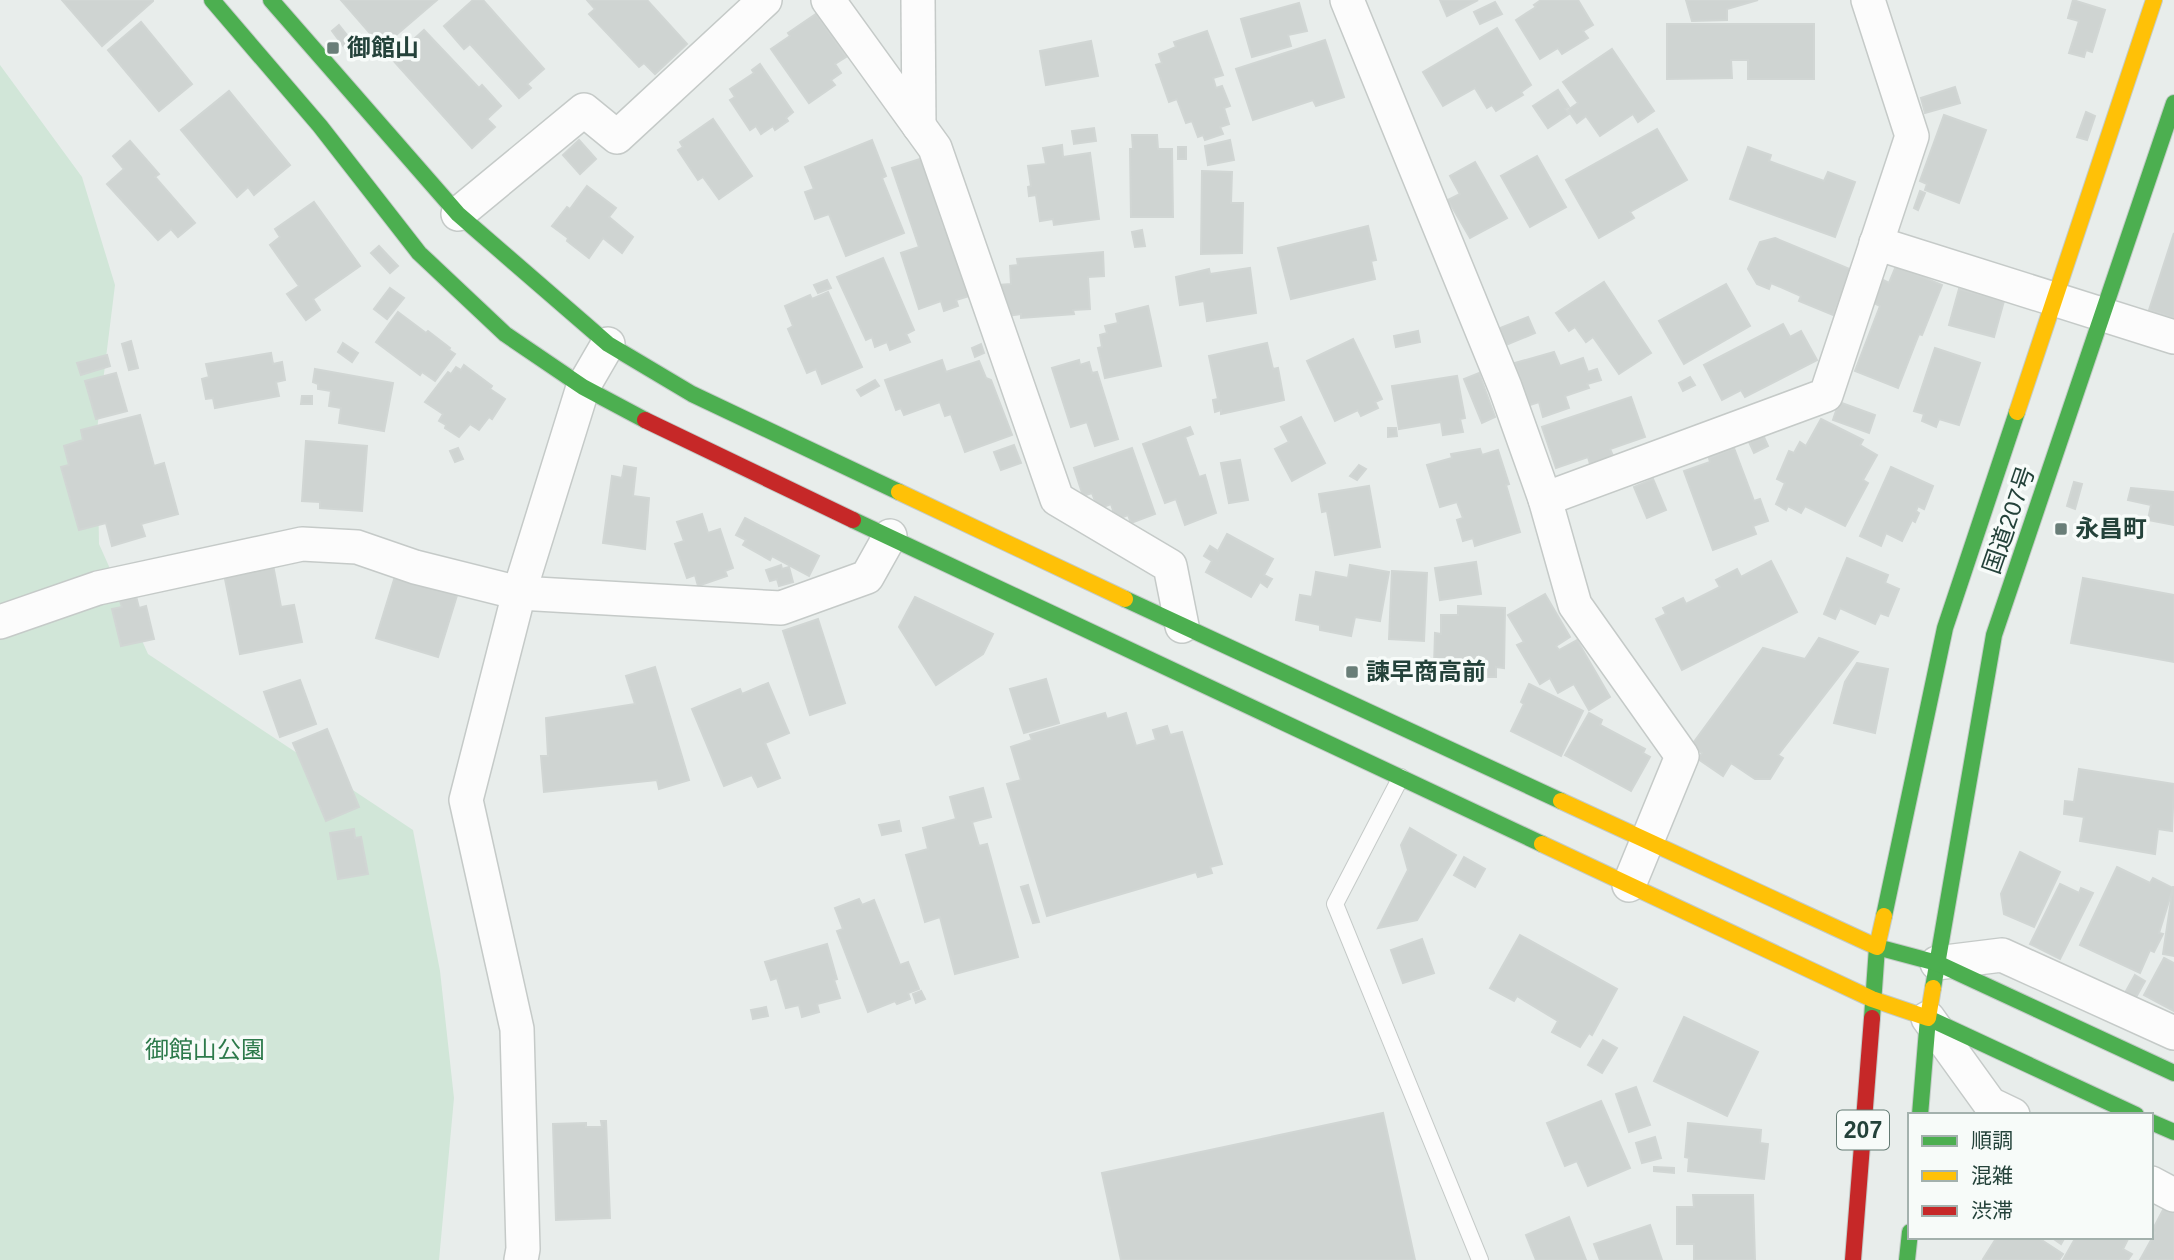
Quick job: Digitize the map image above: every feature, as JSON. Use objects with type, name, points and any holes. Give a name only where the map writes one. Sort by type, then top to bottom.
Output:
[{"type":"main road","points":[[212,0],[320,126],[419,253],[505,334],[583,387],[671,434],[1872,999],[1928,1018],[2132,1113]]},
{"type":"main road","points":[[271,0],[458,214],[608,344],[692,394],[1647,842],[1877,947],[1937,963],[2174,1073]]},
{"type":"main road","points":[[1877,947],[1945,628],[2154,0]]},
{"type":"main road","name":"国道207号","points":[[1920,1113],[1928,1018],[1994,635],[2174,103]]},
{"type":"main road","name":"207","points":[[1853,1260],[1877,947]]},
{"type":"main road","points":[[2153,1123],[2174,1132]]},
{"type":"main road","points":[[1907,1260],[1909,1239]]},
{"type":"street","points":[[828,0],[935,148],[1057,499],[1170,566],[1182,626]]},
{"type":"street","points":[[918,0],[919,127]]},
{"type":"street","points":[[1347,0],[1505,387],[1545,499],[1576,605],[1682,756],[1629,885]]},
{"type":"street","points":[[1545,499],[1826,396],[1912,136],[1868,0]]},
{"type":"street","points":[[458,214],[584,110],[617,137],[752,4]]},
{"type":"street","points":[[1876,243],[2174,337]]},
{"type":"street","points":[[521,1260],[523,1250],[517,1029],[466,800],[519,593],[583,387],[608,344]]},
{"type":"street","points":[[0,622],[98,588],[302,544],[357,547],[415,567],[519,593],[781,608],[867,577],[890,536]]},
{"type":"street","points":[[1937,963],[2002,955],[2174,1033]]},
{"type":"street","points":[[1928,1018],[1990,1104],[2009,1113]]},
{"type":"street","points":[[2153,1184],[2174,1195]]},
{"type":"lane","points":[[1401,777],[1335,904],[1480,1260]]},
{"type":"green space","name":"御館山公園","points":[[0,65],[82,177],[115,285],[97,430],[99,544],[148,654],[413,830],[440,971],[454,1098],[439,1260],[0,1260]]},
{"type":"building","points":[[62,0],[153,0],[153,1],[102,46]]},
{"type":"building","points":[[341,0],[437,0],[382,47]]},
{"type":"building","points":[[473,0],[483,0],[544,69],[527,84],[531,88],[519,98],[470,44],[464,49],[444,26]]},
{"type":"building","points":[[587,0],[647,0],[687,44],[655,74],[644,63],[639,67],[589,14],[595,9]]},
{"type":"building","points":[[1440,0],[1478,0],[1447,16]]},
{"type":"building","points":[[1541,0],[1578,0],[1593,25],[1583,31],[1588,38],[1562,54],[1558,48],[1540,59],[1516,20],[1536,7],[1534,5]]},
{"type":"building","points":[[1686,0],[1758,0],[1727,9],[1727,20],[1692,21]]},
{"type":"building","points":[[2073,0],[2105,10],[2092,52],[2086,50],[2084,57],[2069,53],[2079,21],[2068,18]]},
{"type":"building","points":[[1495,2],[1502,14],[1480,24],[1474,12]]},
{"type":"building","points":[[1299,3],[1307,31],[1288,35],[1291,46],[1252,57],[1241,19]]},
{"type":"building","points":[[816,14],[846,57],[835,64],[841,73],[831,80],[835,85],[809,103],[771,49],[790,36],[788,33]]},
{"type":"building","points":[[141,22],[192,84],[159,111],[108,50]]},
{"type":"building","points":[[1667,24],[1814,24],[1814,79],[1748,79],[1748,60],[1731,60],[1732,78],[1667,79]]},
{"type":"building","points":[[339,25],[355,45],[347,51],[332,31]]},
{"type":"building","points":[[1497,28],[1531,85],[1521,92],[1523,95],[1496,111],[1492,105],[1487,108],[1475,88],[1443,106],[1423,72]]},
{"type":"building","points":[[424,30],[479,88],[482,85],[501,106],[487,119],[495,127],[472,148],[392,59]]},
{"type":"building","points":[[1207,31],[1223,75],[1213,78],[1216,88],[1222,86],[1230,106],[1224,108],[1229,124],[1220,127],[1223,134],[1205,140],[1203,135],[1198,137],[1192,121],[1186,123],[1177,99],[1169,102],[1156,65],[1162,63],[1159,54],[1176,47],[1174,42]]},
{"type":"building","points":[[1325,40],[1344,97],[1316,106],[1313,100],[1253,120],[1236,69]]},
{"type":"building","points":[[1091,41],[1098,76],[1046,85],[1040,51]]},
{"type":"building","points":[[1612,49],[1654,111],[1638,122],[1633,114],[1600,136],[1586,116],[1577,123],[1568,110],[1578,103],[1563,82]]},
{"type":"building","points":[[760,64],[793,112],[786,118],[788,121],[775,130],[773,126],[761,134],[756,126],[750,130],[730,100],[735,97],[730,89],[754,73],[752,70]]},
{"type":"building","points":[[1955,87],[1960,103],[1925,113],[1921,98]]},
{"type":"building","points":[[1558,90],[1569,107],[1565,109],[1569,114],[1548,128],[1533,106]]},
{"type":"building","points":[[229,91],[290,165],[254,195],[248,187],[237,197],[181,130]]},
{"type":"building","points":[[2086,112],[2095,116],[2087,140],[2077,137]]},
{"type":"building","points":[[1944,115],[1986,130],[1959,203],[1925,190],[1927,184],[1920,181]]},
{"type":"building","points":[[713,119],[752,176],[719,199],[703,177],[698,180],[678,150],[683,147],[680,142]]},
{"type":"building","points":[[1094,128],[1096,141],[1074,144],[1072,131]]},
{"type":"building","points":[[1657,129],[1687,180],[1630,212],[1634,218],[1599,238],[1566,180]]},
{"type":"building","points":[[1132,135],[1157,135],[1158,149],[1172,149],[1173,217],[1131,217]]},
{"type":"building","points":[[579,140],[596,159],[580,174],[563,155]]},
{"type":"building","points":[[872,140],[886,176],[882,178],[904,233],[846,256],[829,214],[815,219],[805,192],[814,189],[805,167]]},
{"type":"building","points":[[1230,140],[1234,160],[1208,165],[1205,146]]},
{"type":"building","points":[[130,141],[159,174],[155,177],[195,223],[178,237],[171,229],[158,240],[107,184],[124,169],[113,156]]},
{"type":"building","points":[[1062,145],[1063,157],[1090,153],[1099,219],[1054,225],[1053,219],[1040,221],[1036,195],[1029,196],[1028,187],[1031,186],[1028,166],[1046,164],[1043,148]]},
{"type":"building","points":[[1178,147],[1186,147],[1186,159],[1178,159]]},
{"type":"building","points":[[1748,147],[1771,155],[1769,161],[1824,181],[1828,172],[1855,182],[1835,237],[1730,199]]},
{"type":"building","points":[[1537,156],[1566,207],[1530,227],[1501,176]]},
{"type":"building","points":[[923,158],[943,227],[947,227],[969,296],[956,300],[958,306],[944,311],[941,301],[919,309],[901,253],[919,247],[892,168]]},
{"type":"building","points":[[1475,162],[1507,218],[1470,238],[1448,200],[1460,194],[1450,176]]},
{"type":"building","points":[[1202,171],[1232,172],[1231,203],[1243,203],[1242,253],[1201,254]]},
{"type":"building","points":[[587,186],[616,208],[609,217],[633,237],[622,253],[603,238],[589,258],[552,226],[567,207],[570,209]]},
{"type":"building","points":[[1920,191],[1925,193],[1918,210],[1914,208]]},
{"type":"building","points":[[314,202],[360,266],[313,299],[320,310],[306,320],[287,294],[299,286],[270,245],[280,237],[275,229]]},
{"type":"building","points":[[1368,226],[1376,260],[1371,261],[1375,279],[1291,299],[1278,248]]},
{"type":"building","points":[[1142,230],[1145,246],[1135,247],[1132,232]]},
{"type":"building","points":[[2174,233],[2174,318],[2149,310]]},
{"type":"building","points":[[1775,238],[1852,270],[1833,315],[1799,301],[1801,296],[1771,283],[1769,289],[1757,284],[1748,269],[1760,242]]},
{"type":"building","points":[[379,246],[398,266],[390,273],[371,253]]},
{"type":"building","points":[[1103,252],[1104,276],[1088,277],[1090,309],[1073,310],[1074,314],[1021,318],[1021,314],[1007,316],[999,285],[1011,284],[1010,266],[1018,265],[1017,259]]},
{"type":"building","points":[[883,258],[914,330],[906,334],[910,342],[890,350],[887,342],[875,347],[872,337],[866,340],[837,277]]},
{"type":"building","points":[[1896,266],[1942,285],[1898,388],[1855,371],[1880,306],[1874,303],[1883,280],[1889,283]]},
{"type":"building","points":[[1250,268],[1256,313],[1207,321],[1204,301],[1180,305],[1176,277],[1209,269],[1210,274]]},
{"type":"building","points":[[827,280],[831,288],[818,293],[814,285]]},
{"type":"building","points":[[1604,282],[1651,353],[1619,374],[1593,337],[1586,342],[1575,327],[1569,331],[1556,313]]},
{"type":"building","points":[[1726,284],[1750,326],[1684,364],[1659,321]]},
{"type":"building","points":[[390,288],[404,298],[387,319],[374,309]]},
{"type":"building","points":[[1959,289],[2004,301],[1994,337],[1949,325]]},
{"type":"building","points":[[828,292],[862,367],[822,384],[816,369],[807,373],[788,329],[793,326],[785,306],[810,295],[812,299]]},
{"type":"building","points":[[1148,306],[1161,366],[1105,378],[1098,348],[1102,347],[1100,335],[1107,333],[1105,326],[1118,323],[1116,314]]},
{"type":"building","points":[[398,312],[426,333],[428,331],[455,354],[435,381],[422,372],[420,375],[376,342]]},
{"type":"building","points":[[1528,317],[1535,333],[1506,345],[1500,328]]},
{"type":"building","points":[[1783,324],[1790,337],[1801,331],[1817,360],[1745,397],[1741,390],[1722,400],[1704,365]]},
{"type":"building","points":[[1418,331],[1420,342],[1396,347],[1394,336]]},
{"type":"building","points":[[1353,339],[1382,399],[1375,402],[1378,408],[1361,416],[1358,410],[1335,421],[1307,361]]},
{"type":"building","points":[[131,341],[138,368],[129,370],[122,344]]},
{"type":"building","points":[[343,343],[358,353],[352,362],[338,352]]},
{"type":"building","points":[[1267,343],[1273,369],[1278,368],[1284,400],[1221,414],[1221,410],[1215,412],[1213,400],[1218,399],[1209,356]]},
{"type":"building","points":[[981,344],[984,353],[975,357],[972,348]]},
{"type":"building","points":[[1935,348],[1980,363],[1959,425],[1939,419],[1936,427],[1922,421],[1924,414],[1914,411]]},
{"type":"building","points":[[1554,352],[1560,366],[1583,358],[1588,372],[1597,369],[1601,380],[1587,384],[1589,388],[1565,396],[1569,408],[1543,417],[1539,402],[1530,405],[1515,363]]},
{"type":"building","points":[[271,353],[273,364],[282,362],[285,380],[276,382],[279,396],[215,408],[213,398],[206,399],[202,379],[209,377],[206,364]]},
{"type":"building","points":[[107,355],[110,366],[81,375],[77,363]]},
{"type":"building","points":[[942,360],[946,372],[979,361],[986,378],[991,380],[1012,435],[965,452],[951,414],[945,416],[940,402],[904,415],[901,408],[896,410],[885,380]]},
{"type":"building","points":[[1079,360],[1080,365],[1089,362],[1092,373],[1097,372],[1118,439],[1095,446],[1087,422],[1071,427],[1052,368]]},
{"type":"building","points":[[464,365],[505,399],[492,419],[489,417],[479,430],[470,424],[459,437],[439,421],[443,414],[425,402],[448,372],[451,374],[456,367],[461,370]]},
{"type":"building","points":[[315,369],[393,383],[384,431],[339,423],[341,408],[329,406],[331,391],[318,389],[318,384],[313,382]]},
{"type":"building","points":[[116,373],[127,411],[96,419],[85,381]]},
{"type":"building","points":[[1479,373],[1495,417],[1482,423],[1464,379]]},
{"type":"building","points":[[1457,376],[1465,418],[1460,419],[1463,432],[1443,435],[1441,422],[1399,429],[1392,386]]},
{"type":"building","points":[[1690,377],[1695,385],[1683,391],[1679,383]]},
{"type":"building","points":[[875,380],[879,386],[861,396],[857,390]]},
{"type":"building","points":[[302,396],[312,396],[312,404],[301,404]]},
{"type":"building","points":[[1631,397],[1645,437],[1610,449],[1613,456],[1590,464],[1588,457],[1556,468],[1542,427]]},
{"type":"building","points":[[1839,402],[1875,415],[1869,433],[1833,420]]},
{"type":"building","points":[[140,415],[154,466],[164,463],[178,514],[141,524],[145,536],[112,546],[106,523],[79,530],[61,467],[69,465],[64,446],[83,440],[81,430]]},
{"type":"building","points":[[1301,417],[1325,463],[1292,481],[1275,449],[1289,442],[1281,427]]},
{"type":"building","points":[[1821,419],[1863,440],[1860,445],[1877,455],[1863,480],[1868,483],[1845,526],[1805,506],[1801,513],[1788,506],[1786,510],[1776,504],[1785,483],[1777,479],[1789,451],[1794,453],[1800,442],[1806,446]]},
{"type":"building","points":[[1190,427],[1193,434],[1185,437],[1199,477],[1205,475],[1216,513],[1185,525],[1176,499],[1165,503],[1143,444]]},
{"type":"building","points":[[1388,428],[1396,428],[1397,436],[1388,437]]},
{"type":"building","points":[[1763,435],[1768,446],[1754,453],[1749,442]]},
{"type":"building","points":[[306,441],[367,446],[362,511],[320,508],[320,502],[302,501]]},
{"type":"building","points":[[1014,445],[1021,463],[1001,470],[994,452]]},
{"type":"building","points":[[458,448],[463,459],[455,462],[450,451]]},
{"type":"building","points":[[1132,448],[1155,514],[1131,523],[1128,515],[1116,520],[1111,504],[1098,509],[1092,493],[1083,496],[1074,468]]},
{"type":"building","points":[[1734,448],[1754,501],[1760,499],[1768,521],[1753,526],[1756,534],[1713,550],[1684,471],[1710,462],[1709,458]]},
{"type":"building","points":[[1480,449],[1482,455],[1498,450],[1520,532],[1475,546],[1473,538],[1463,541],[1457,520],[1463,518],[1457,502],[1440,507],[1427,465],[1452,458],[1451,454]]},
{"type":"building","points":[[1240,460],[1248,500],[1229,503],[1221,463]]},
{"type":"building","points":[[1359,465],[1366,469],[1357,480],[1350,476]]},
{"type":"building","points":[[624,466],[636,468],[633,496],[649,498],[645,549],[603,543],[612,476],[622,478]]},
{"type":"building","points":[[1891,467],[1933,486],[1924,509],[1918,506],[1916,511],[1919,513],[1915,522],[1912,520],[1902,541],[1886,533],[1881,546],[1860,536]]},
{"type":"building","points":[[1653,479],[1666,510],[1647,518],[1634,487]]},
{"type":"building","points":[[2074,482],[2082,484],[2075,509],[2067,506]]},
{"type":"building","points":[[1369,486],[1380,547],[1335,555],[1327,511],[1322,512],[1319,494]]},
{"type":"building","points":[[2131,488],[2174,492],[2174,525],[2148,520],[2151,505],[2128,500]]},
{"type":"building","points":[[702,514],[708,533],[720,529],[733,568],[725,571],[727,576],[698,586],[695,575],[687,578],[675,544],[684,541],[677,522]]},
{"type":"building","points":[[745,518],[819,556],[809,576],[772,556],[770,560],[743,545],[746,540],[736,535]]},
{"type":"building","points":[[1227,534],[1273,559],[1264,575],[1272,579],[1267,587],[1260,582],[1251,597],[1206,572],[1212,561],[1204,556],[1210,546],[1218,551]]},
{"type":"building","points":[[1847,558],[1888,575],[1885,583],[1899,589],[1888,616],[1880,613],[1875,624],[1840,608],[1835,619],[1824,614]]},
{"type":"building","points":[[1771,561],[1797,612],[1682,670],[1656,619],[1666,614],[1663,608],[1683,598],[1686,604],[1720,587],[1716,580],[1737,569],[1741,577]]},
{"type":"building","points":[[1476,562],[1481,594],[1440,600],[1435,568]]},
{"type":"building","points":[[273,565],[281,607],[294,605],[302,642],[240,654],[224,574]]},
{"type":"building","points":[[781,565],[782,569],[789,567],[793,582],[779,586],[777,579],[770,581],[766,570]]},
{"type":"building","points":[[1350,565],[1389,572],[1380,621],[1355,617],[1351,636],[1320,630],[1320,625],[1296,620],[1300,595],[1312,597],[1316,572],[1348,578]]},
{"type":"building","points":[[397,570],[459,589],[438,657],[376,638]]},
{"type":"building","points":[[1392,571],[1427,573],[1424,641],[1389,639]]},
{"type":"building","points":[[2083,578],[2174,595],[2174,662],[2071,643]]},
{"type":"building","points":[[1545,594],[1570,637],[1556,646],[1559,650],[1577,640],[1610,697],[1589,710],[1574,684],[1558,693],[1550,678],[1540,684],[1517,645],[1524,642],[1508,615]]},
{"type":"building","points":[[136,596],[139,608],[146,606],[154,639],[121,646],[112,609],[122,607],[120,601]]},
{"type":"building","points":[[915,597],[993,634],[983,654],[936,685],[899,627]]},
{"type":"building","points":[[1458,606],[1505,608],[1504,668],[1496,667],[1496,677],[1472,677],[1473,666],[1464,666],[1463,671],[1447,671],[1447,666],[1434,666],[1435,633],[1441,634],[1441,615],[1458,615]]},
{"type":"building","points":[[818,619],[845,703],[810,715],[783,631]]},
{"type":"building","points":[[1819,638],[1858,652],[1778,755],[1783,758],[1770,779],[1755,779],[1731,763],[1723,776],[1698,759],[1702,753],[1691,746],[1763,648],[1805,659]]},
{"type":"building","points":[[1857,663],[1888,669],[1875,733],[1834,723],[1845,682]]},
{"type":"building","points":[[655,667],[689,780],[659,789],[657,780],[544,792],[541,756],[548,756],[546,718],[635,704],[626,676]]},
{"type":"building","points":[[1046,679],[1059,723],[1024,733],[1010,689]]},
{"type":"building","points":[[300,680],[316,724],[280,737],[264,692]]},
{"type":"building","points":[[768,683],[789,733],[765,743],[780,778],[758,787],[752,775],[724,786],[692,709],[740,689],[742,694]]},
{"type":"building","points":[[1529,684],[1583,711],[1561,756],[1511,731],[1524,704],[1521,702]]},
{"type":"building","points":[[1105,713],[1107,719],[1126,713],[1136,746],[1156,740],[1153,730],[1167,726],[1170,735],[1182,732],[1222,864],[1210,867],[1212,873],[1198,877],[1196,872],[1047,916],[1007,784],[1021,780],[1011,747],[1032,740],[1030,735]]},
{"type":"building","points":[[1589,713],[1602,720],[1600,725],[1645,749],[1643,753],[1650,757],[1631,791],[1565,755]]},
{"type":"building","points":[[327,729],[359,807],[326,821],[293,743]]},
{"type":"building","points":[[2079,769],[2174,784],[2172,831],[2158,829],[2155,854],[2080,841],[2084,817],[2064,814],[2065,801],[2074,802]]},
{"type":"building","points":[[983,788],[991,817],[972,822],[979,846],[987,844],[1018,957],[955,974],[940,917],[925,922],[906,855],[928,849],[923,828],[956,819],[950,797]]},
{"type":"building","points":[[899,821],[901,831],[882,835],[879,825]]},
{"type":"building","points":[[1410,828],[1456,855],[1417,920],[1378,928],[1408,870],[1401,845]]},
{"type":"building","points":[[354,829],[355,838],[361,837],[368,874],[338,879],[330,833]]},
{"type":"building","points":[[2020,852],[2060,872],[2034,927],[2004,914],[2001,894]]},
{"type":"building","points":[[1464,857],[1485,869],[1475,887],[1454,875]]},
{"type":"building","points":[[2117,867],[2150,883],[2153,878],[2173,888],[2159,933],[2163,934],[2154,952],[2150,950],[2140,973],[2080,945]]},
{"type":"building","points":[[2060,884],[2079,893],[2081,888],[2093,893],[2060,959],[2030,944]]},
{"type":"building","points":[[1028,885],[1039,922],[1033,923],[1021,887]]},
{"type":"building","points":[[2174,887],[2174,956],[2163,954]]},
{"type":"building","points":[[859,899],[862,905],[874,900],[900,965],[908,962],[919,989],[908,993],[910,999],[897,1004],[895,1001],[868,1012],[837,931],[843,929],[835,908]]},
{"type":"building","points":[[1520,935],[1617,989],[1592,1035],[1589,1033],[1580,1047],[1552,1032],[1558,1021],[1517,996],[1514,1001],[1490,988]]},
{"type":"building","points":[[1422,939],[1434,973],[1403,983],[1391,950]]},
{"type":"building","points":[[827,944],[840,998],[817,1004],[819,1012],[802,1017],[799,1005],[786,1008],[777,978],[771,980],[765,962]]},
{"type":"building","points":[[2164,958],[2174,963],[2174,1011],[2144,995]]},
{"type":"building","points":[[2135,975],[2145,981],[2135,999],[2125,993]]},
{"type":"building","points":[[921,991],[925,999],[916,1003],[913,994]]},
{"type":"building","points":[[766,1007],[768,1016],[753,1019],[751,1010]]},
{"type":"building","points":[[1684,1017],[1758,1052],[1727,1116],[1654,1081]]},
{"type":"building","points":[[1603,1040],[1617,1048],[1602,1073],[1588,1065]]},
{"type":"building","points":[[1636,1087],[1650,1125],[1629,1132],[1616,1094]]},
{"type":"building","points":[[1601,1101],[1630,1168],[1588,1186],[1577,1161],[1565,1166],[1547,1123]]},
{"type":"building","points":[[1383,1113],[1415,1260],[1121,1260],[1102,1173]]},
{"type":"building","points":[[601,1121],[606,1121],[610,1218],[556,1220],[553,1124],[586,1123],[586,1127],[602,1127]]},
{"type":"building","points":[[1688,1123],[1761,1130],[1760,1143],[1768,1144],[1764,1179],[1688,1171],[1689,1158],[1685,1157]]},
{"type":"building","points":[[1655,1137],[1661,1158],[1642,1163],[1636,1143]]},
{"type":"building","points":[[1654,1167],[1674,1168],[1674,1173],[1654,1171]]},
{"type":"building","points":[[1693,1195],[1753,1195],[1755,1260],[1694,1260],[1694,1244],[1677,1244],[1677,1207],[1694,1207]]},
{"type":"building","points":[[2165,1206],[2174,1211],[2174,1260],[2140,1260],[2153,1239],[2153,1229]]},
{"type":"building","points":[[1569,1217],[1586,1260],[1536,1260],[1526,1235]]},
{"type":"building","points":[[1650,1225],[1662,1260],[1600,1260],[1594,1244]]},
{"type":"building","points":[[1996,1239],[2040,1239],[2063,1254],[2059,1260],[1983,1259]]},
{"type":"building","points":[[2075,1239],[2128,1239],[2123,1249],[2132,1254],[2128,1260],[2063,1260]]},
{"type":"traffic: fast","points":[[212,0],[320,126],[419,253],[505,334],[583,387],[645,420]]},
{"type":"traffic: fast","points":[[271,0],[458,214],[608,344],[692,394],[899,492]]},
{"type":"traffic: fast","points":[[1933,988],[1994,635],[2174,103]]},
{"type":"traffic: fast","points":[[1884,916],[1945,628],[2017,412]]},
{"type":"traffic: fast","points":[[853,520],[1542,844]]},
{"type":"traffic: fast","points":[[1125,599],[1561,801]]},
{"type":"traffic: fast","points":[[1872,1018],[1877,947],[1937,963],[2174,1073]]},
{"type":"traffic: fast","points":[[1920,1113],[1928,1018],[2132,1113]]},
{"type":"traffic: fast","points":[[2153,1123],[2174,1132]]},
{"type":"traffic: fast","points":[[1907,1260],[1909,1239]]},
{"type":"traffic: slow","points":[[2017,412],[2154,0]]},
{"type":"traffic: slow","points":[[899,492],[1125,599]]},
{"type":"traffic: slow","points":[[1561,801],[1877,947],[1884,916]]},
{"type":"traffic: slow","points":[[1542,844],[1872,999],[1928,1018],[1933,988]]},
{"type":"traffic: jam","points":[[645,420],[853,520]]},
{"type":"traffic: jam","points":[[1853,1260],[1872,1018]]},
{"type":"place","name":"御館山","points":[[333,48]]},
{"type":"place","name":"永昌町","points":[[2061,529]]},
{"type":"place","name":"諫早商高前","points":[[1352,672]]}]
